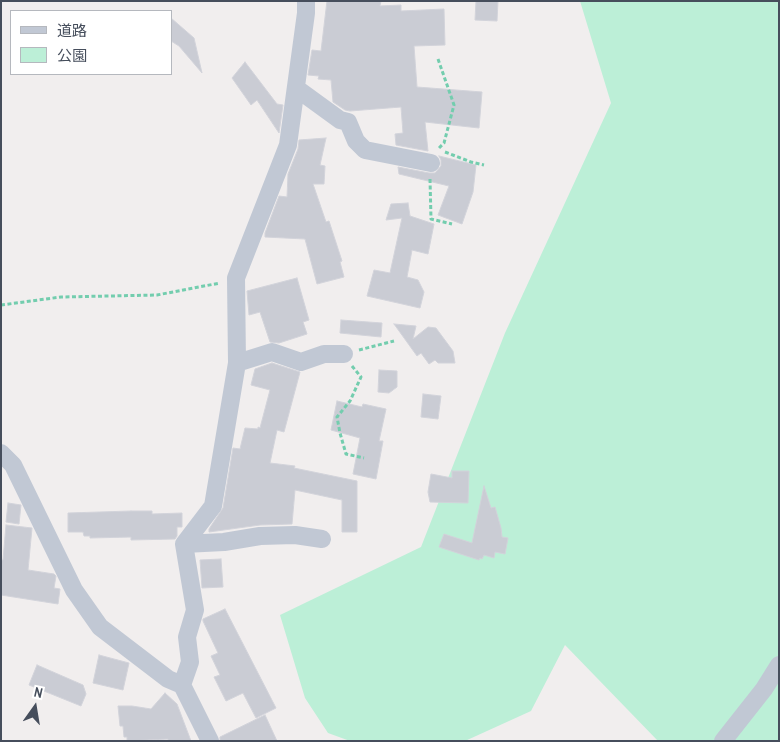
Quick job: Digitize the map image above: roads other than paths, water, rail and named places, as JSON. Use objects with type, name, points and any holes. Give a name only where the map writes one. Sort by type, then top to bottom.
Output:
[{"type":"street","points":[[182,685],[190,662],[187,637],[195,610],[184,544],[213,506],[237,363],[236,278],[288,145],[306,1]]},
{"type":"street","points":[[296,88],[340,120],[348,122],[356,141],[365,150],[431,163]]},
{"type":"street","points":[[237,363],[272,352],[301,362],[324,354],[344,354]]},
{"type":"street","points":[[1,453],[14,465],[74,590],[100,627],[168,679],[182,685],[210,741]]},
{"type":"street","points":[[184,544],[224,542],[260,536],[286,535],[322,539]]},
{"type":"street","points":[[724,741],[764,689],[779,665]]}]
